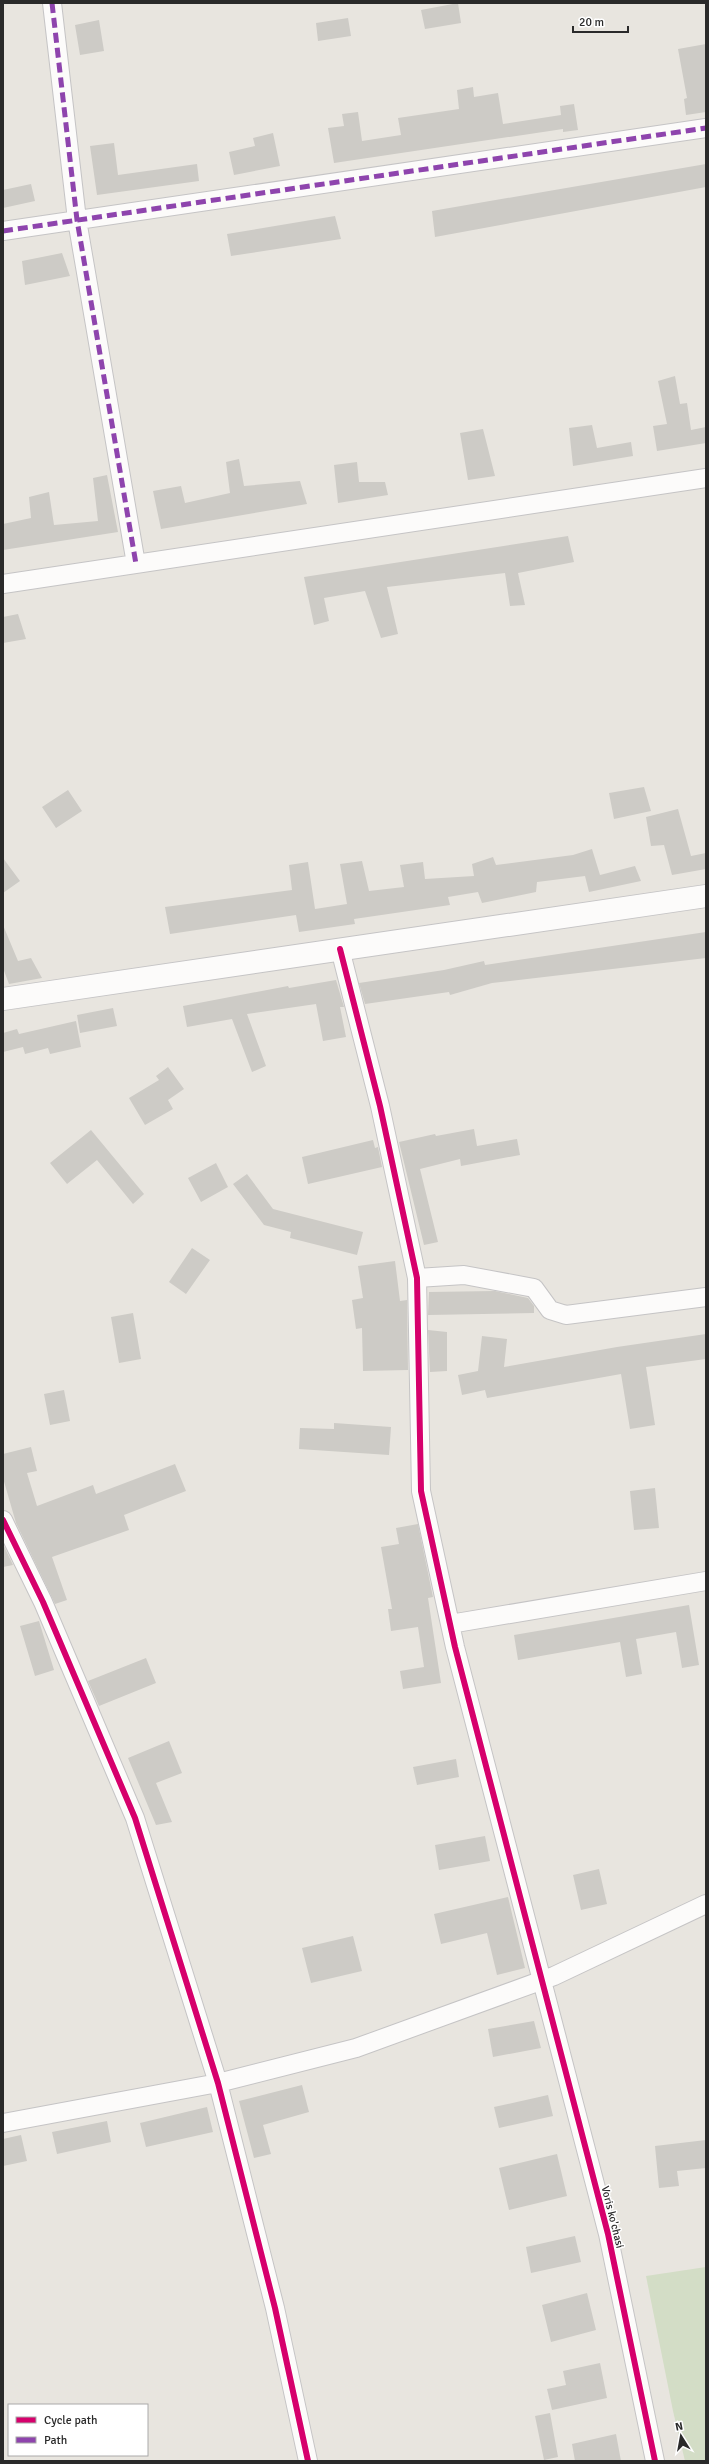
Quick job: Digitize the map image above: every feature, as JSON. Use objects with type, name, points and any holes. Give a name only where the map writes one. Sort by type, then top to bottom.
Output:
[{"type":"street","points":[[52,3],[77,220],[136,564]]},
{"type":"street","points":[[3,231],[706,128]]},
{"type":"street","points":[[3,584],[706,478]]},
{"type":"street","points":[[3,999],[706,896]]},
{"type":"street","name":"Voris ko'chasi","points":[[340,949],[380,1106],[417,1278],[421,1491],[450,1624],[608,2234],[655,2461]]},
{"type":"street","points":[[417,1278],[464,1275],[534,1288],[550,1310],[566,1315],[706,1297]]},
{"type":"street","points":[[3,1520],[43,1602],[135,1818],[218,2083],[275,2308],[308,2461]]},
{"type":"street","points":[[450,1624],[706,1581]]},
{"type":"street","points":[[3,2123],[218,2083],[356,2048],[541,1980],[706,1904]]},
{"type":"green space","points":[[706,2267],[706,2461],[685,2461],[673,2411],[646,2276]]},
{"type":"building","points":[[458,3],[461,23],[425,29],[421,10]]},
{"type":"building","points":[[348,18],[351,36],[318,41],[316,23]]},
{"type":"building","points":[[99,20],[104,51],[80,55],[75,25]]},
{"type":"building","points":[[706,44],[706,112],[686,115],[684,99],[687,98],[678,49]]},
{"type":"building","points":[[473,87],[474,97],[498,93],[503,124],[561,115],[560,106],[574,104],[578,130],[563,132],[563,129],[334,163],[328,128],[344,126],[342,114],[358,112],[362,141],[401,135],[398,118],[459,109],[457,90]]},
{"type":"building","points":[[273,133],[280,166],[234,175],[229,152],[255,146],[253,138]]},
{"type":"building","points":[[114,143],[118,175],[197,164],[199,181],[97,195],[90,146]]},
{"type":"building","points":[[706,164],[706,187],[435,237],[432,211]]},
{"type":"building","points":[[31,184],[35,201],[3,208],[3,190]]},
{"type":"building","points":[[335,216],[341,239],[231,256],[227,234]]},
{"type":"building","points":[[62,253],[70,276],[25,285],[22,261]]},
{"type":"building","points":[[675,376],[680,404],[687,403],[691,430],[706,427],[706,443],[657,451],[653,426],[667,424],[658,381]]},
{"type":"building","points":[[592,425],[597,448],[631,442],[633,456],[573,466],[569,428]]},
{"type":"building","points":[[483,429],[495,476],[468,480],[460,433]]},
{"type":"building","points":[[239,459],[244,486],[300,481],[307,504],[161,529],[153,491],[181,486],[185,503],[230,493],[226,462]]},
{"type":"building","points":[[357,462],[359,482],[385,482],[388,495],[338,503],[334,465]]},
{"type":"building","points":[[107,475],[118,532],[3,550],[3,524],[31,518],[29,497],[49,492],[54,525],[98,521],[93,478]]},
{"type":"building","points":[[568,536],[574,562],[518,573],[525,605],[510,606],[505,573],[387,587],[398,634],[381,638],[365,591],[324,598],[329,621],[314,625],[304,577]]},
{"type":"building","points":[[18,614],[26,639],[3,643],[3,617]]},
{"type":"building","points":[[644,787],[651,811],[614,819],[609,793]]},
{"type":"building","points":[[68,790],[82,811],[56,828],[42,807]]},
{"type":"building","points":[[678,809],[691,856],[706,853],[706,869],[672,875],[664,845],[651,846],[646,817]]},
{"type":"building","points":[[592,849],[600,875],[635,866],[641,881],[589,892],[585,876],[537,882],[536,892],[482,903],[478,892],[448,897],[450,905],[354,919],[355,924],[299,932],[296,915],[170,934],[165,907],[292,890],[289,865],[308,862],[315,909],[347,904],[340,864],[362,861],[369,891],[404,887],[400,865],[423,862],[425,879],[474,876],[472,864],[493,857],[496,865],[573,855]]},
{"type":"building","points":[[3,858],[20,881],[3,893]]},
{"type":"building","points":[[3,925],[18,961],[31,958],[42,978],[9,984],[3,968]]},
{"type":"building","points":[[706,932],[706,958],[492,983],[450,995],[449,992],[365,1004],[359,983],[444,970],[484,961],[485,965]]},
{"type":"building","points":[[336,980],[344,1007],[340,1007],[346,1037],[323,1041],[316,1004],[247,1014],[266,1066],[252,1072],[232,1019],[187,1027],[183,1006],[288,986],[289,988]]},
{"type":"building","points":[[113,1008],[117,1026],[80,1033],[77,1015]]},
{"type":"building","points":[[76,1021],[81,1047],[50,1054],[48,1048],[25,1054],[23,1047],[3,1052],[3,1033],[17,1029],[19,1034]]},
{"type":"building","points":[[168,1067],[184,1089],[168,1100],[173,1109],[145,1125],[129,1098],[159,1080],[156,1076]]},
{"type":"building","points":[[474,1129],[477,1146],[517,1139],[520,1155],[461,1166],[460,1159],[420,1169],[438,1242],[424,1245],[399,1142],[435,1134],[436,1136]]},
{"type":"building","points":[[91,1130],[144,1194],[133,1204],[97,1160],[67,1184],[50,1163]]},
{"type":"building","points":[[373,1140],[375,1148],[378,1147],[382,1167],[308,1184],[302,1157]]},
{"type":"building","points":[[216,1163],[228,1187],[201,1202],[188,1178]]},
{"type":"building","points":[[247,1174],[273,1209],[363,1232],[357,1255],[290,1238],[291,1232],[264,1225],[233,1184]]},
{"type":"building","points":[[192,1248],[210,1260],[186,1294],[169,1282]]},
{"type":"building","points":[[395,1261],[400,1301],[407,1300],[408,1370],[363,1371],[362,1328],[356,1329],[352,1300],[363,1298],[358,1266]]},
{"type":"building","points":[[495,1291],[528,1298],[534,1306],[534,1313],[428,1315],[429,1292]]},
{"type":"building","points":[[133,1313],[141,1359],[119,1363],[111,1317]]},
{"type":"building","points":[[428,1330],[447,1332],[447,1371],[430,1372]]},
{"type":"building","points":[[706,1334],[706,1359],[646,1367],[655,1425],[630,1429],[621,1374],[487,1398],[485,1390],[462,1395],[458,1375],[478,1371],[482,1336],[507,1339],[504,1367],[617,1347]]},
{"type":"building","points":[[64,1390],[70,1421],[50,1425],[44,1394]]},
{"type":"building","points":[[334,1423],[391,1427],[389,1455],[299,1449],[300,1428],[334,1429]]},
{"type":"building","points":[[31,1447],[37,1471],[27,1473],[37,1506],[93,1485],[96,1494],[175,1464],[186,1491],[124,1515],[129,1530],[52,1557],[67,1600],[55,1604],[16,1523],[3,1478],[3,1454]]},
{"type":"building","points":[[655,1488],[659,1528],[634,1530],[630,1491]]},
{"type":"building","points":[[418,1524],[433,1597],[428,1598],[441,1683],[403,1689],[400,1671],[424,1667],[418,1627],[391,1631],[388,1609],[392,1609],[381,1547],[399,1544],[396,1528]]},
{"type":"building","points":[[3,1544],[13,1565],[3,1567]]},
{"type":"building","points":[[689,1605],[699,1665],[682,1668],[676,1632],[636,1639],[642,1674],[626,1677],[620,1642],[518,1660],[514,1635]]},
{"type":"building","points":[[39,1621],[54,1670],[35,1676],[20,1626]]},
{"type":"building","points":[[146,1658],[156,1683],[99,1706],[88,1681]]},
{"type":"building","points":[[169,1741],[182,1773],[156,1783],[172,1822],[156,1825],[128,1758]]},
{"type":"building","points":[[456,1759],[459,1777],[417,1785],[413,1767]]},
{"type":"building","points":[[485,1836],[490,1861],[439,1870],[435,1845]]},
{"type":"building","points":[[599,1869],[607,1904],[581,1910],[573,1875]]},
{"type":"building","points":[[508,1897],[525,1968],[497,1975],[487,1933],[441,1944],[434,1914]]},
{"type":"building","points":[[353,1936],[362,1971],[311,1983],[302,1948]]},
{"type":"building","points":[[534,2021],[541,2048],[493,2057],[488,2029]]},
{"type":"building","points":[[302,2085],[309,2112],[263,2125],[271,2154],[254,2158],[239,2101]]},
{"type":"building","points":[[548,2095],[553,2116],[499,2128],[494,2107]]},
{"type":"building","points":[[207,2107],[213,2132],[146,2147],[140,2123]]},
{"type":"building","points":[[107,2121],[111,2142],[57,2154],[52,2132]]},
{"type":"building","points":[[21,2135],[27,2161],[3,2166],[3,2139]]},
{"type":"building","points":[[706,2140],[706,2168],[677,2171],[679,2186],[659,2188],[655,2146]]},
{"type":"building","points":[[557,2154],[567,2196],[509,2210],[499,2168]]},
{"type":"building","points":[[575,2236],[581,2262],[531,2273],[526,2247]]},
{"type":"building","points":[[587,2293],[596,2330],[551,2342],[542,2305]]},
{"type":"building","points":[[600,2363],[607,2398],[552,2410],[547,2389],[566,2385],[563,2371]]},
{"type":"building","points":[[550,2413],[558,2457],[544,2460],[535,2416]]},
{"type":"building","points":[[616,2434],[621,2461],[575,2461],[572,2444]]},
{"type":"marked path","points":[[52,3],[77,220],[136,564]]},
{"type":"marked path","points":[[3,231],[706,128]]},
{"type":"cycle path","points":[[340,949],[380,1106],[417,1278],[421,1491],[455,1647],[608,2234],[655,2461]]},
{"type":"cycle path","points":[[3,1520],[43,1602],[135,1818],[218,2083],[275,2308],[308,2461]]}]
